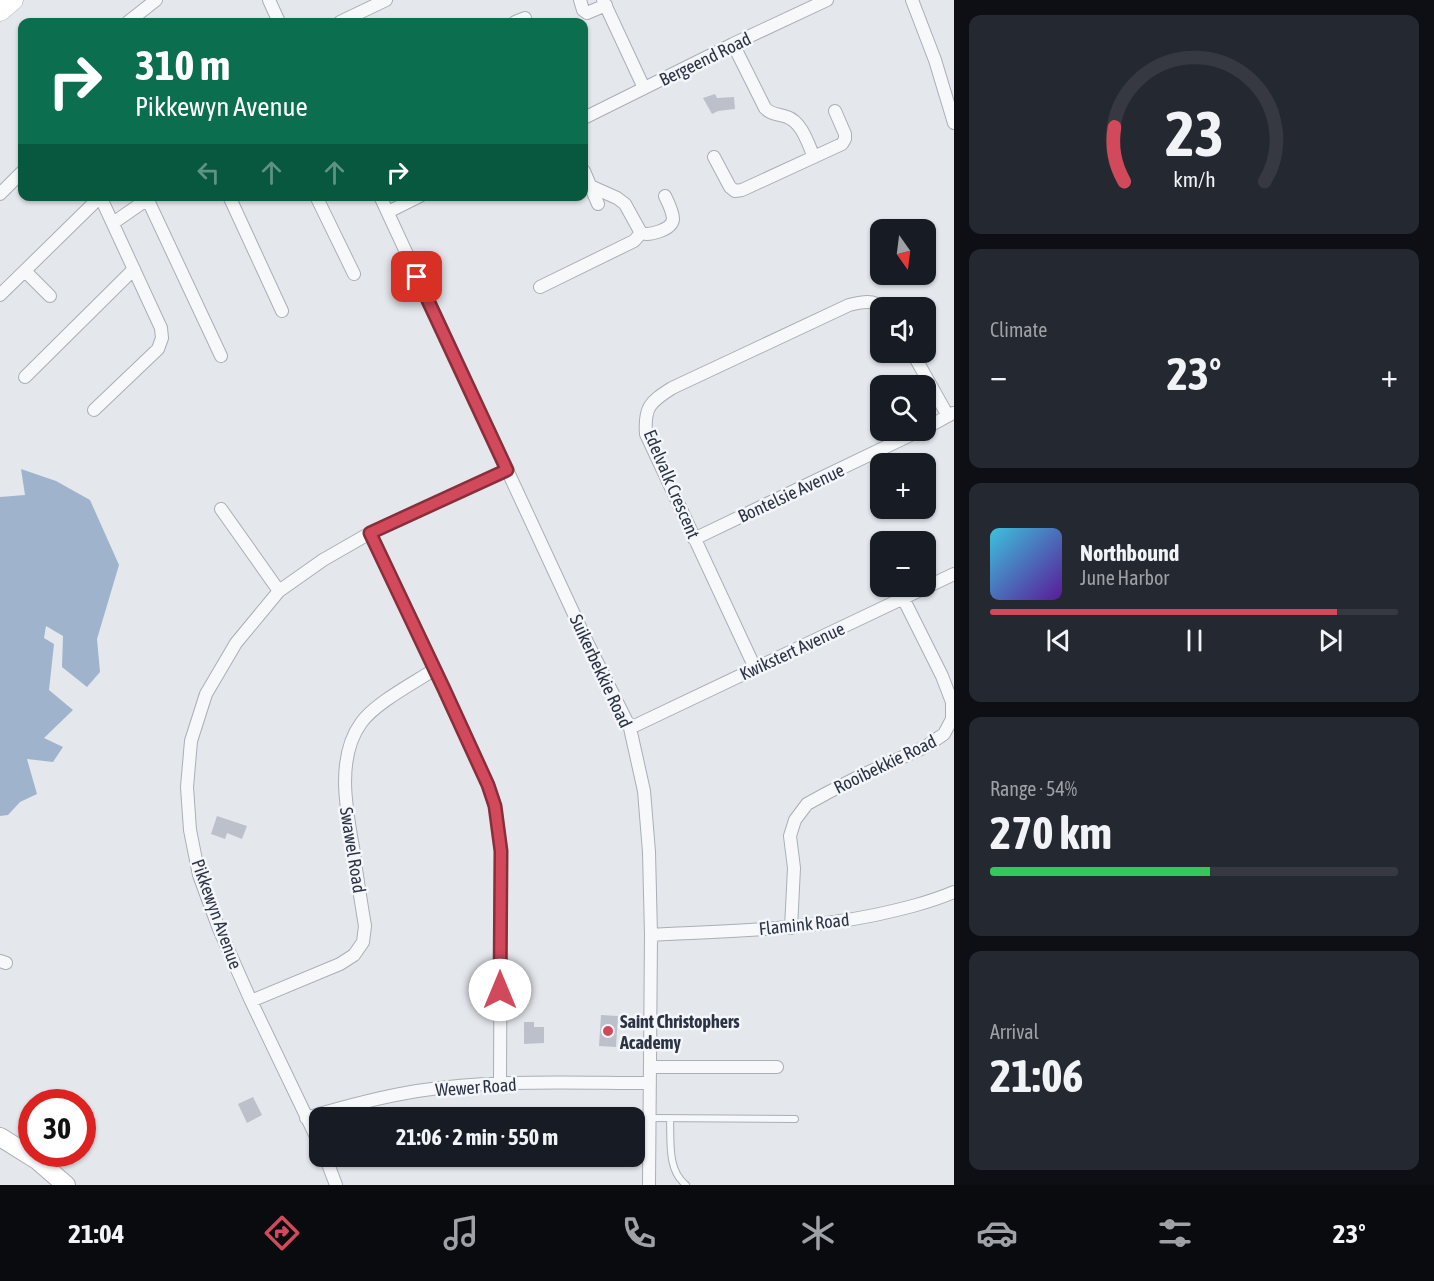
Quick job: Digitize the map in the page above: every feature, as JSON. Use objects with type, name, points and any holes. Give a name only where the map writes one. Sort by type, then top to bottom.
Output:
[{"type":"main road","points":[[0,12],[13,0]]},
{"type":"street","points":[[133,18],[156,0]]},
{"type":"street","points":[[269,0],[277,18]]},
{"type":"street","points":[[348,18],[386,0]]},
{"type":"street","points":[[579,0],[583,10],[587,13],[604,3],[644,88]]},
{"type":"street","name":"Bergeend Road","points":[[588,116],[827,0]]},
{"type":"street","points":[[912,0],[935,60],[954,123]]},
{"type":"street","points":[[143,10],[147,18]]},
{"type":"street","points":[[733,44],[765,108],[769,112],[795,120],[814,157]]},
{"type":"street","points":[[714,157],[730,187],[735,191],[742,190],[842,144],[845,134],[835,111]]},
{"type":"street","points":[[0,194],[18,176]]},
{"type":"street","points":[[588,181],[598,204]]},
{"type":"street","points":[[590,186],[618,198],[625,204],[640,233],[644,235],[665,229],[672,223],[673,217],[665,196]]},
{"type":"street","points":[[0,295],[96,201]]},
{"type":"street","points":[[94,410],[158,350],[162,339],[161,328],[102,201]]},
{"type":"street","points":[[113,223],[144,201]]},
{"type":"street","points":[[149,201],[221,356]]},
{"type":"street","points":[[231,201],[282,311]]},
{"type":"street","points":[[318,201],[354,274]]},
{"type":"street","name":"Suikerbekkie Road","points":[[382,201],[586,640],[630,728],[644,790],[649,852],[651,935],[649,1185]]},
{"type":"street","points":[[388,212],[410,201]]},
{"type":"street","points":[[540,287],[634,241],[640,233]]},
{"type":"street","points":[[25,377],[135,269]]},
{"type":"street","points":[[25,271],[50,296]]},
{"type":"street","name":"Edelvalk Crescent","points":[[755,668],[646,434],[645,420],[648,408],[657,398],[672,388],[849,305],[870,302]]},
{"type":"street","points":[[919,363],[951,414],[936,422]]},
{"type":"street","name":"Bontelsie Avenue","points":[[694,539],[898,441]]},
{"type":"street","name":"Pikkewyn Avenue","points":[[309,1124],[219,929],[199,875],[189,830],[187,787],[191,741],[206,694],[236,643],[279,591],[323,560],[370,533],[507,470]]},
{"type":"street","points":[[221,509],[279,591]]},
{"type":"street","points":[[370,533],[435,669],[488,785],[495,806],[501,851],[500,1083]]},
{"type":"street","name":"Kwikstert Avenue","points":[[630,728],[954,574]]},
{"type":"street","name":"Rooibekkie Road","points":[[791,928],[794,868],[790,836],[795,820],[807,804],[925,747],[944,734],[952,719],[953,701],[903,598]]},
{"type":"street","name":"Swawel Road","points":[[251,1001],[340,964],[354,955],[363,942],[365,926],[346,800],[346,771],[351,743],[361,722],[378,706],[435,669]]},
{"type":"street","name":"Flamink Road","points":[[651,935],[791,928],[838,923],[931,902],[954,892]]},
{"type":"street","points":[[650,1066],[777,1067]]},
{"type":"street","name":"Wewer Road","points":[[306,1118],[363,1101],[419,1091],[500,1083],[650,1083]]},
{"type":"street","points":[[0,1137],[37,1160],[66,1185]]},
{"type":"street","points":[[329,1167],[336,1185]]},
{"type":"lane","points":[[650,1118],[795,1119]]},
{"type":"lane","points":[[670,1118],[674,1167],[677,1176],[686,1185]]},
{"type":"water","points":[[21,469],[56,481],[90,500],[119,565],[97,639],[100,672],[87,687],[62,667],[63,636],[46,626],[44,638],[54,644],[49,690],[73,710],[44,738],[63,747],[53,762],[27,759],[37,794],[20,802],[8,815],[0,816],[0,497],[25,495]]},
{"type":"building","points":[[715,94],[717,98],[734,97],[735,109],[712,114],[703,98]]},
{"type":"building","points":[[217,816],[247,826],[242,839],[227,833],[225,839],[211,834]]},
{"type":"building","name":"Saint Christophers Academy","points":[[601,1015],[618,1016],[616,1047],[599,1046]]},
{"type":"building","points":[[524,1022],[534,1022],[534,1027],[544,1027],[544,1043],[524,1044]]},
{"type":"building","points":[[253,1097],[262,1115],[247,1123],[238,1104]]},
{"type":"place","name":"Saint Christophers Academy","points":[[608,1031]]},
{"type":"route","points":[[417,277],[507,470],[370,533],[488,785],[495,806],[501,851],[500,990]]}]
